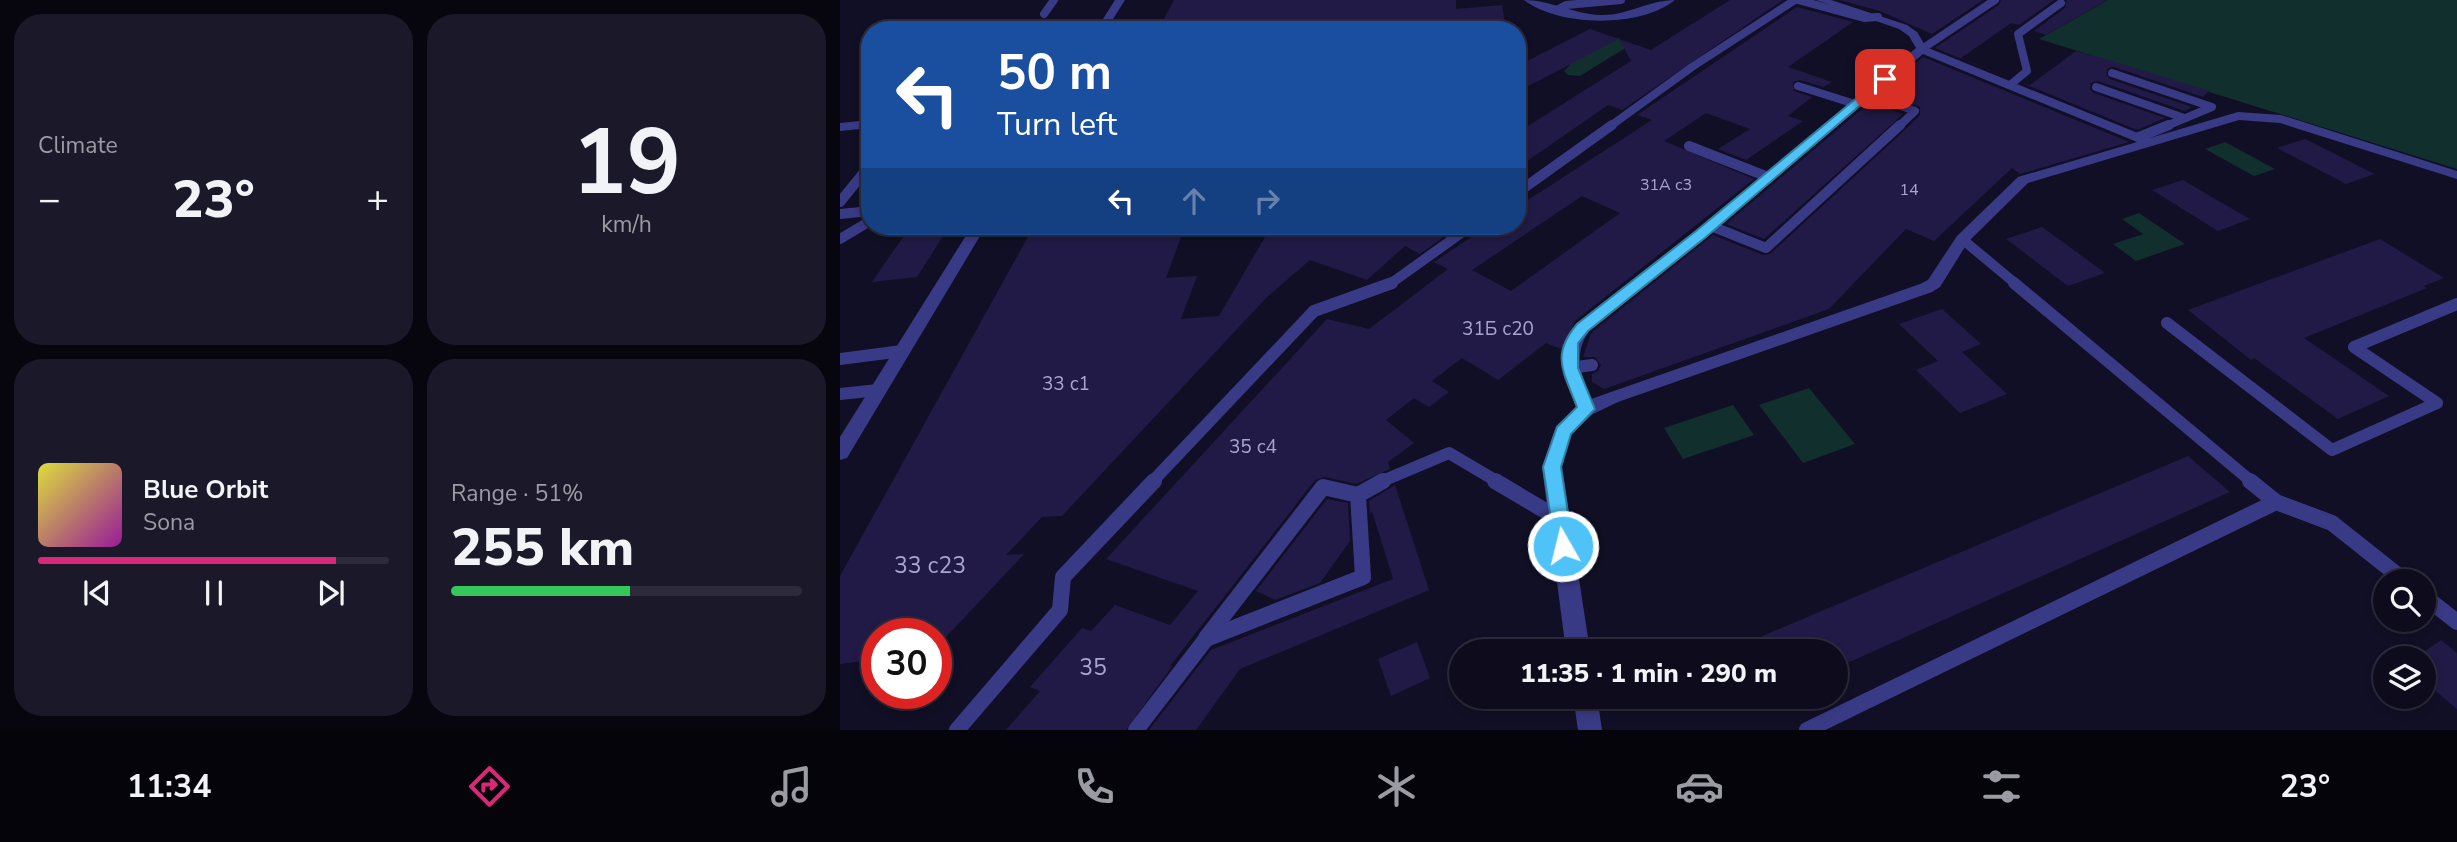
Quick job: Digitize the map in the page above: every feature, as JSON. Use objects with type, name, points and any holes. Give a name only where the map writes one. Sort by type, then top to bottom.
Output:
[{"type":"street","points":[[1107,21],[1120,0]]},
{"type":"street","points":[[1529,0],[1589,19],[1613,19],[1645,13],[1670,0]]},
{"type":"street","points":[[1821,0],[1878,17],[1915,32],[1922,49],[2144,140]]},
{"type":"street","points":[[1586,409],[1570,368],[1570,342],[1583,327],[1707,233],[1768,177],[1922,49]]},
{"type":"street","points":[[1576,639],[1552,467],[1563,431],[1586,409],[1612,397],[1926,288],[1934,284],[1962,239],[2023,180],[2144,140],[2238,116],[2258,116],[2281,120],[2457,175]]},
{"type":"street","points":[[840,127],[861,125]]},
{"type":"street","points":[[840,453],[973,235]]},
{"type":"street","points":[[1587,709],[1590,730]]},
{"type":"lane","points":[[1044,14],[1054,0]]},
{"type":"lane","points":[[1557,10],[1566,5],[1621,0]]},
{"type":"lane","points":[[1526,187],[1660,90],[1796,0],[1864,19],[1878,17]]},
{"type":"lane","points":[[1922,49],[1995,0]]},
{"type":"lane","points":[[2010,85],[2027,71],[2018,34],[2061,3]]},
{"type":"lane","points":[[2112,74],[2212,107],[2184,118],[2144,140]]},
{"type":"lane","points":[[1707,233],[1766,248],[1914,111],[1798,86]]},
{"type":"lane","points":[[2096,87],[2184,118]]},
{"type":"lane","points":[[1689,146],[1768,177]]},
{"type":"lane","points":[[840,202],[861,175]]},
{"type":"lane","points":[[840,214],[861,212]]},
{"type":"lane","points":[[840,239],[861,226]]},
{"type":"lane","points":[[957,730],[1060,610],[1063,577],[1314,310],[1386,287],[1458,235]]},
{"type":"lane","points":[[1962,239],[2276,502],[2332,523],[2390,569]]},
{"type":"lane","points":[[2167,323],[2332,450],[2437,403],[2354,347],[2457,304]]},
{"type":"lane","points":[[840,359],[902,351]]},
{"type":"lane","points":[[1570,368],[1592,365]]},
{"type":"lane","points":[[840,394],[878,390]]},
{"type":"lane","points":[[1136,730],[1323,487],[1358,495],[1392,475],[1449,453],[1559,519]]},
{"type":"lane","points":[[1206,639],[1363,577],[1358,495]]},
{"type":"lane","points":[[1807,730],[1830,725],[2276,502]]},
{"type":"lane","points":[[2436,605],[2457,622]]},
{"type":"green space","points":[[2108,0],[2457,0],[2457,169],[2039,39]]},
{"type":"green space","points":[[1610,38],[1619,38],[1627,47],[1580,76],[1568,75],[1564,71],[1570,65],[1571,57]]},
{"type":"green space","points":[[2225,142],[2275,169],[2254,176],[2205,149]]},
{"type":"green space","points":[[2139,213],[2185,244],[2136,261],[2113,244],[2143,234],[2122,219]]},
{"type":"green space","points":[[1809,388],[1855,444],[1803,463],[1759,405]]},
{"type":"green space","points":[[1733,405],[1754,435],[1683,459],[1664,428]]},
{"type":"building","points":[[1174,0],[1456,0],[1456,9],[1502,5],[1505,21],[1163,21]]},
{"type":"building","points":[[1730,0],[1783,0],[1622,110],[1608,105],[1526,162],[1526,127],[1631,61],[1619,39],[1651,50]]},
{"type":"building","points":[[1839,0],[1983,0],[1932,34],[1880,11]]},
{"type":"building","points":[[2001,0],[2054,0],[2019,25],[2011,23],[1961,58],[2009,78],[1935,48],[1999,5]]},
{"type":"building","points":[[2067,0],[2107,0],[2046,35],[2034,31],[2065,8]]},
{"type":"building","points":[[1797,7],[1853,22],[1788,67],[1832,82],[1824,87],[1800,80],[1793,82],[1794,91],[1812,97],[1788,116],[1803,121],[1746,160],[1718,149],[1750,129],[1706,113],[1664,141],[1754,179],[1575,321],[1561,349],[1546,343],[1498,380],[1462,358],[1432,381],[1449,392],[1429,407],[1414,398],[1386,420],[1414,443],[1388,462],[1390,469],[1356,484],[1325,477],[1315,480],[1170,666],[1173,665],[1126,730],[1006,730],[1040,691],[1030,687],[1082,628],[1091,631],[1115,605],[1170,625],[1198,591],[1106,559],[1327,319],[1369,329],[1448,269],[1434,262],[1474,235],[1524,235],[1472,270],[1511,291],[1620,213],[1582,196],[1526,234],[1526,201],[1652,120],[1637,115]]},
{"type":"building","points":[[1590,29],[1619,39],[1526,87],[1526,61]]},
{"type":"building","points":[[2076,51],[2209,91],[2203,97],[2114,67],[2108,68],[2106,74],[2110,79],[2192,107],[2185,111],[2098,81],[2091,83],[2090,89],[2094,93],[2165,118],[2137,130],[2022,83],[2030,85]]},
{"type":"building","points":[[1923,57],[2129,142],[2020,174],[2012,168],[1934,241],[1906,229],[1829,309],[1604,389],[1592,382],[1592,374],[1598,371],[1601,365],[1595,357],[1583,357],[1591,333],[1713,235],[1763,255],[1770,254],[1905,130],[1920,115],[1920,107],[1882,92]]},
{"type":"building","points":[[1870,102],[1903,114],[1764,239],[1726,224]]},
{"type":"building","points":[[2305,139],[2374,174],[2346,184],[2277,148]]},
{"type":"building","points":[[2183,180],[2250,219],[2218,231],[2152,190]]},
{"type":"building","points":[[2042,227],[2105,273],[2068,286],[2006,239]]},
{"type":"building","points":[[944,235],[917,277],[872,282],[903,237]]},
{"type":"building","points":[[1029,235],[1182,235],[1166,278],[1197,276],[1181,319],[1219,316],[1265,237],[1446,235],[1420,254],[1405,246],[1367,280],[1310,260],[1267,297],[1062,516],[1042,517],[1006,555],[1024,554],[952,631],[952,618],[861,618],[861,661],[840,664],[840,576]]},
{"type":"building","points":[[2380,239],[2444,278],[2424,286],[2427,288],[2304,338],[2389,396],[2338,419],[2254,358],[2251,360],[2188,310]]},
{"type":"building","points":[[1942,309],[1981,344],[1962,352],[2007,394],[1960,413],[1916,370],[1938,361],[1899,324]]},
{"type":"building","points":[[2188,456],[2230,492],[1848,663],[1848,639],[1755,639]]},
{"type":"building","points":[[1395,485],[1429,590],[1240,669],[1196,730],[1149,730],[1211,650],[1393,579],[1372,511],[1370,515],[1369,501]]},
{"type":"building","points":[[1327,499],[1348,503],[1350,541],[1320,583],[1275,600],[1256,591]]},
{"type":"building","points":[[2441,640],[2457,653],[2457,709],[2436,691],[2436,646],[2432,646]]},
{"type":"building","points":[[1417,642],[1430,678],[1391,696],[1378,659]]},
{"type":"route","points":[[1563,546],[1552,467],[1563,431],[1586,409],[1570,368],[1570,342],[1583,327],[1701,234],[1885,79]]}]
